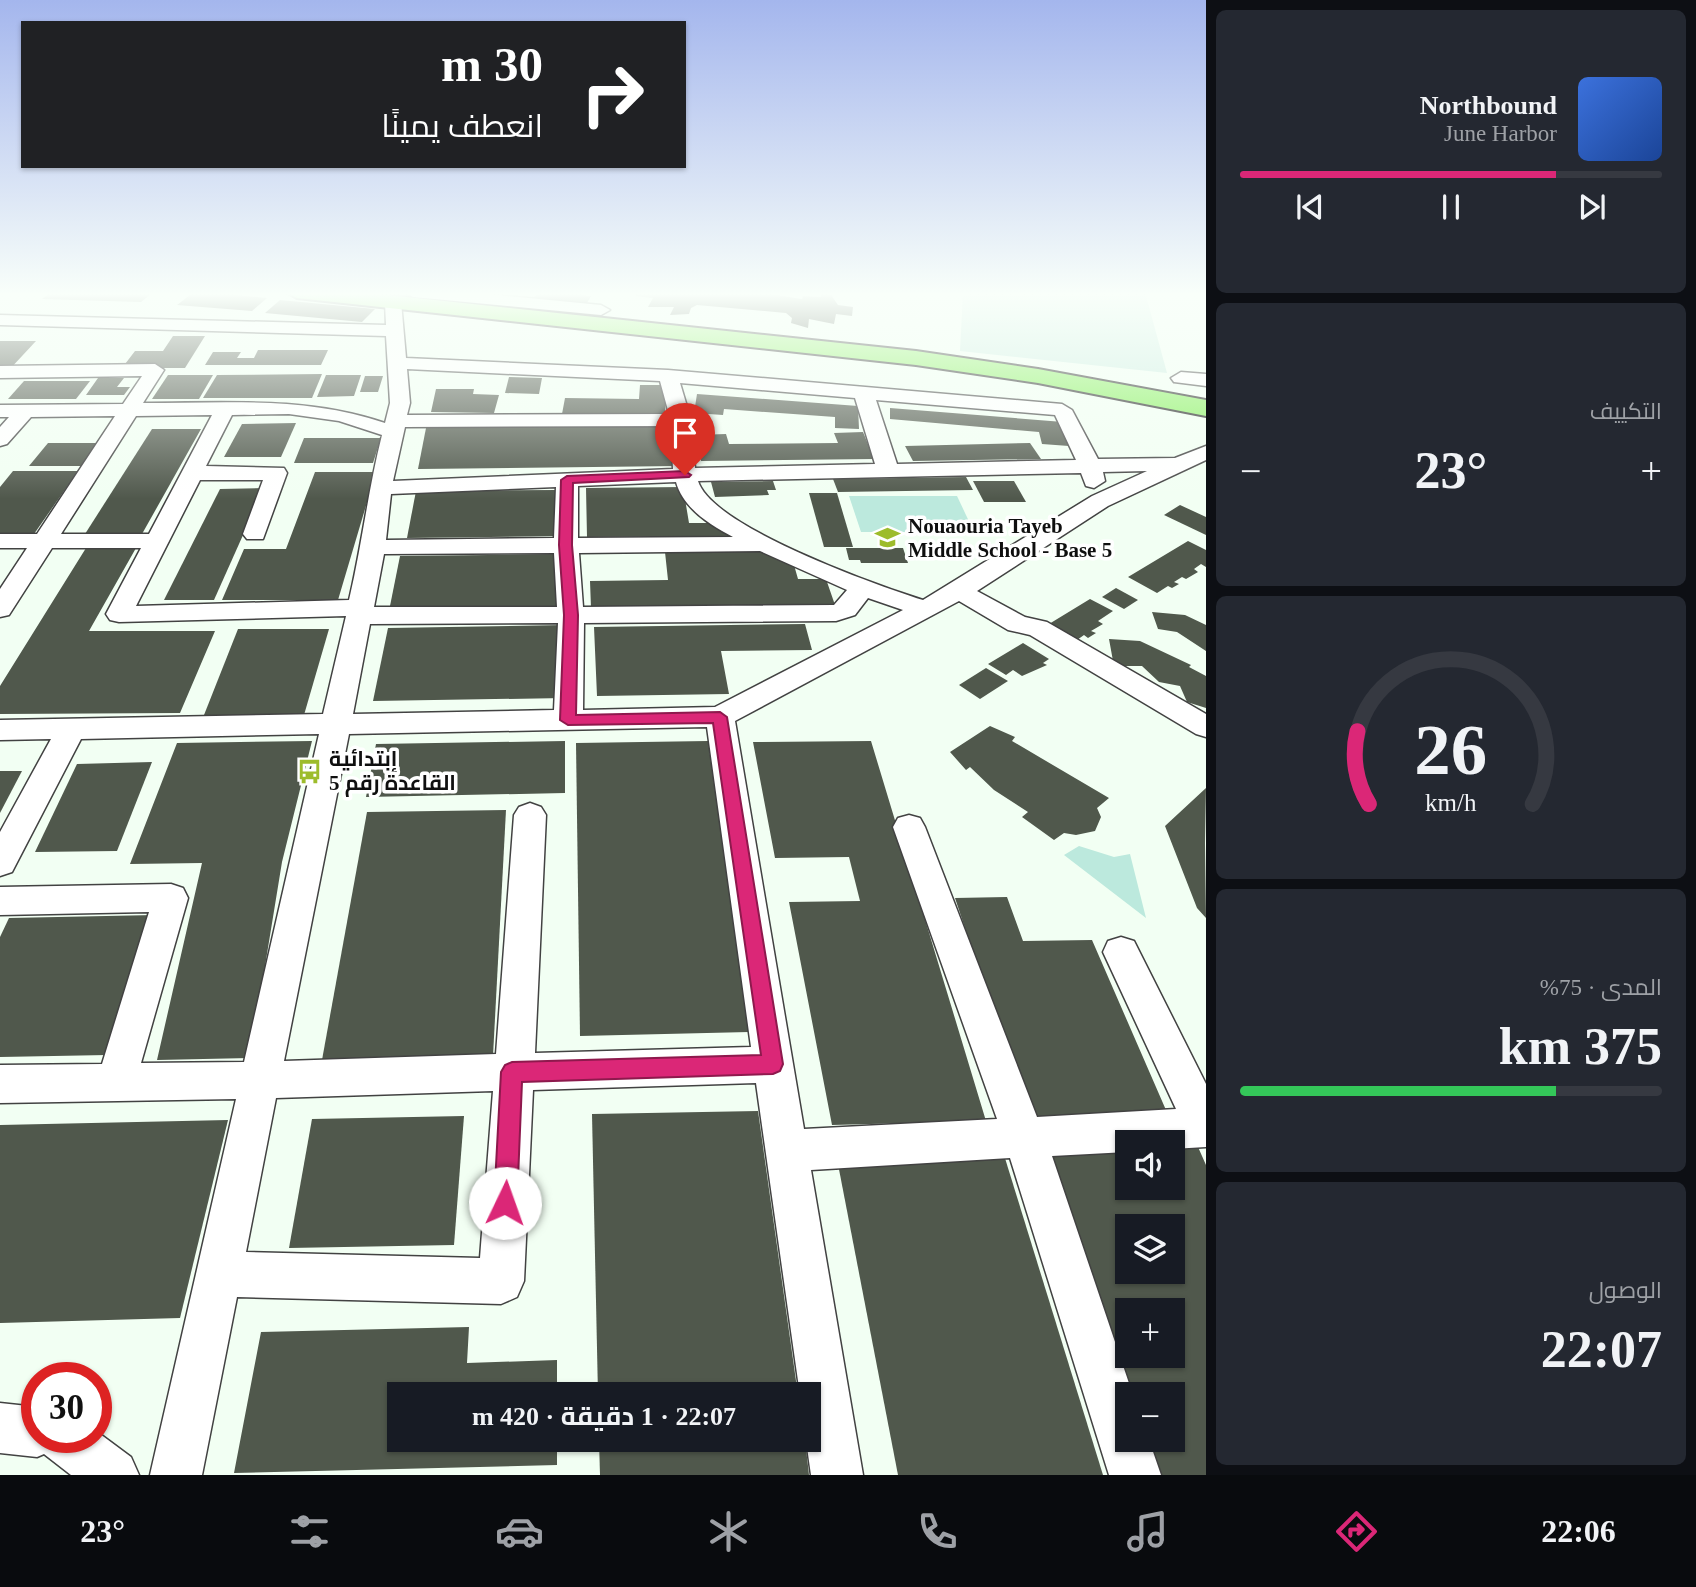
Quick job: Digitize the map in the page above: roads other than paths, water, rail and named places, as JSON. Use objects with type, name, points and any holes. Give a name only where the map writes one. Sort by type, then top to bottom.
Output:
[{"type":"highway","points":[[935,361],[1038,376],[1206,408]]},
{"type":"highway","points":[[1010,361],[1206,397]]},
{"type":"street","points":[[176,1475],[373,547],[380,488],[400,403],[396,363],[668,376],[1062,410],[1090,465],[1100,501]]},
{"type":"street","points":[[0,372],[156,370],[0,610]]},
{"type":"street","points":[[668,376],[681,420],[685,475],[692,494],[701,506],[767,544],[861,587],[925,608]]},
{"type":"street","points":[[1181,379],[1206,380]]},
{"type":"street","points":[[864,394],[888,471]]},
{"type":"street","points":[[225,409],[118,614],[836,613],[853,604],[861,587]]},
{"type":"street","points":[[0,411],[322,411],[394,427],[681,420]]},
{"type":"street","points":[[0,440],[25,411]]},
{"type":"street","points":[[380,488],[685,475],[1090,465],[1191,458]]},
{"type":"street","points":[[0,730],[720,717],[959,591],[1100,501],[1191,458]]},
{"type":"street","points":[[192,473],[275,474],[255,534]]},
{"type":"street","points":[[567,480],[566,545],[571,615],[568,720]]},
{"type":"street","points":[[0,541],[155,541]]},
{"type":"street","points":[[373,547],[767,544]]},
{"type":"street","points":[[959,591],[1017,624],[1038,628],[1206,727]]},
{"type":"street","points":[[720,717],[837,1475]]},
{"type":"street","points":[[0,863],[71,729]]},
{"type":"street","points":[[218,1274],[501,1281],[530,815]]},
{"type":"street","points":[[909,827],[1025,1139],[1135,1475]]},
{"type":"street","points":[[0,901],[171,898],[117,1082]]},
{"type":"street","points":[[787,1151],[1206,1127],[1121,952]]},
{"type":"street","points":[[0,1084],[260,1080],[773,1064]]},
{"type":"street","points":[[0,1428],[21,1430]]},
{"type":"street","points":[[83,1453],[113,1475]]},
{"type":"place","name":"Nouaouria Tayeb Middle School - Base 5","points":[[888,538]]},
{"type":"place","name":"إبتدائية القاعدة رقم 5","points":[[309,771]]}]
